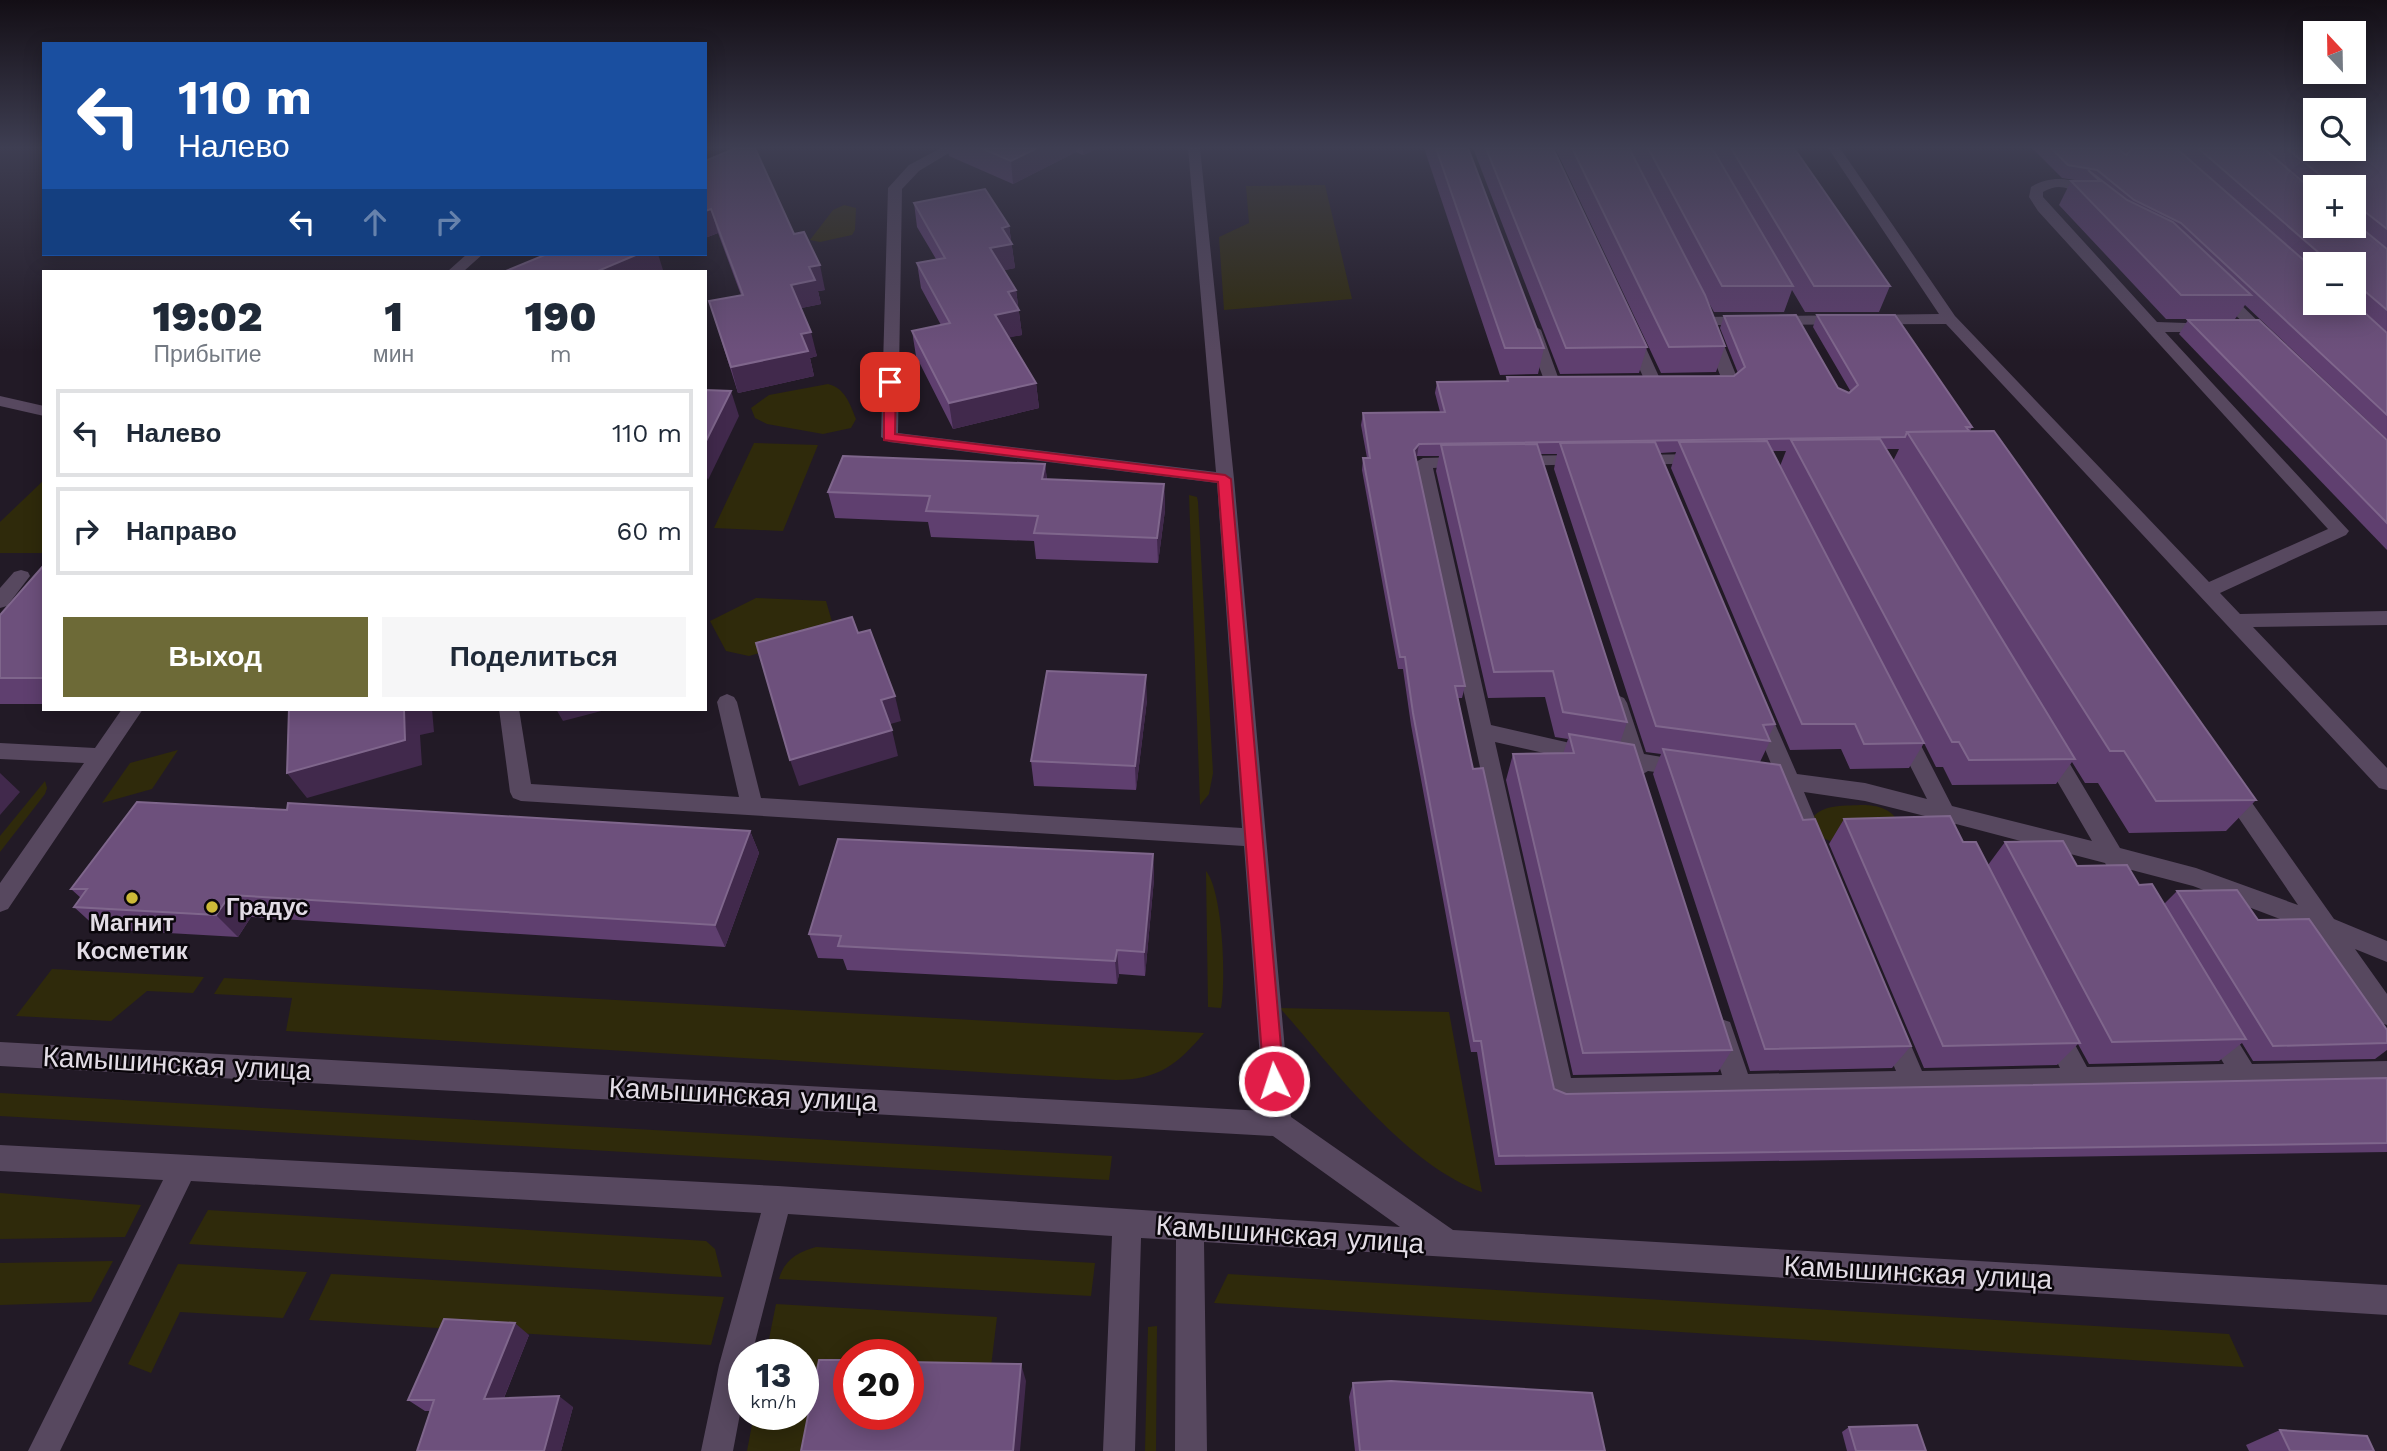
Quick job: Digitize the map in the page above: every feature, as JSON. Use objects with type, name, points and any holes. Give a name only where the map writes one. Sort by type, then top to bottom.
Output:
[{"type":"street","points":[[894,216],[889,437],[1225,479]]},
{"type":"street","points":[[1200,216],[1225,479],[1278,1124]]},
{"type":"street","points":[[1880,216],[1950,319],[2387,782]]},
{"type":"street","points":[[2050,216],[2340,531],[2206,591]]},
{"type":"street","points":[[455,270],[473,256]]},
{"type":"street","points":[[2206,279],[2283,353]]},
{"type":"street","points":[[1691,380],[1730,380],[1704,313],[1795,318],[1950,319]]},
{"type":"street","points":[[1528,317],[1546,382],[1590,382]]},
{"type":"street","points":[[1625,319],[1653,381]]},
{"type":"street","points":[[2153,327],[2255,326]]},
{"type":"street","points":[[0,401],[42,411]]},
{"type":"street","points":[[1724,459],[1423,463],[1561,1090],[2387,1073]]},
{"type":"street","points":[[1656,460],[1666,485]]},
{"type":"street","points":[[1540,461],[1548,487]]},
{"type":"street","points":[[0,601],[21,576]]},
{"type":"street","points":[[2235,621],[2387,618]]},
{"type":"street","points":[[1611,682],[1644,786]]},
{"type":"street","points":[[1752,692],[1825,870]]},
{"type":"street","points":[[727,702],[752,807]]},
{"type":"street","points":[[0,902],[132,711]]},
{"type":"street","points":[[509,711],[521,792],[1254,838]]},
{"type":"street","points":[[1895,714],[1956,836]]},
{"type":"street","points":[[2036,727],[2127,879]]},
{"type":"street","points":[[1482,731],[1579,753],[1700,770]]},
{"type":"street","points":[[0,751],[100,756]]},
{"type":"street","points":[[2217,770],[2387,1014]]},
{"type":"street","points":[[1738,775],[1865,792],[2196,877],[2387,953]]},
{"type":"street","points":[[2203,1007],[2245,1076]]},
{"type":"street","points":[[1714,1008],[1739,1086]]},
{"type":"street","points":[[1882,1008],[1914,1083]]},
{"type":"street","points":[[2049,1019],[2080,1079]]},
{"type":"street","name":"Камышинская улица","points":[[0,1054],[1278,1124],[1448,1244]]},
{"type":"street","name":"Камышинская улица","points":[[0,1158],[778,1200],[1448,1244],[2387,1300]]},
{"type":"street","points":[[44,1451],[184,1166]]},
{"type":"street","points":[[717,1451],[734,1365],[778,1200]]},
{"type":"street","points":[[1119,1451],[1127,1224]]},
{"type":"street","points":[[1190,1227],[1191,1451]]},
{"type":"shaded area","points":[[829,216],[856,216],[852,235],[820,242],[810,240]]},
{"type":"shaded area","points":[[1248,216],[1332,216],[1352,299],[1224,310],[1219,237],[1249,223]]},
{"type":"shaded area","points":[[828,384],[839,389],[849,402],[856,419],[851,428],[823,434],[767,424],[755,418],[751,408],[769,395]]},
{"type":"shaded area","points":[[754,443],[818,445],[783,531],[714,528]]},
{"type":"shaded area","points":[[42,482],[42,553],[0,553],[0,522]]},
{"type":"shaded area","points":[[1189,495],[1197,497],[1198,502],[1213,773],[1209,794],[1200,805]]},
{"type":"shaded area","points":[[756,598],[826,601],[835,632],[749,656],[726,651],[710,621]]},
{"type":"shaded area","points":[[178,750],[152,789],[102,803],[130,763]]},
{"type":"shaded area","points":[[45,781],[45,794],[0,852],[0,836]]},
{"type":"shaded area","points":[[1860,805],[1881,808],[1898,821],[1832,842],[1821,837],[1811,821],[1820,811],[1826,809]]},
{"type":"shaded area","points":[[1206,871],[1212,882],[1220,916],[1223,958],[1221,1008],[1208,1007]]},
{"type":"shaded area","points":[[52,969],[204,977],[193,993],[147,991],[111,1021],[16,1016]]},
{"type":"shaded area","points":[[224,978],[1204,1033],[1166,1068],[1144,1077],[1116,1080],[286,1031],[292,998],[214,994]]},
{"type":"shaded area","points":[[1280,1008],[1449,1012],[1482,1192],[1453,1179],[1398,1138],[1347,1086]]},
{"type":"shaded area","points":[[0,1093],[1112,1156],[1109,1180],[0,1116]]},
{"type":"shaded area","points":[[0,1193],[141,1205],[125,1237],[0,1239]]},
{"type":"shaded area","points":[[208,1210],[706,1241],[715,1249],[722,1277],[189,1244]]},
{"type":"shaded area","points":[[816,1247],[1095,1263],[1091,1296],[779,1279],[784,1267],[793,1258]]},
{"type":"shaded area","points":[[113,1261],[91,1302],[0,1305],[0,1263]]},
{"type":"shaded area","points":[[178,1264],[307,1272],[283,1318],[180,1312],[151,1373],[128,1364]]},
{"type":"shaded area","points":[[331,1274],[724,1297],[711,1345],[309,1320]]},
{"type":"shaded area","points":[[1228,1274],[2229,1334],[2244,1367],[1214,1303]]},
{"type":"shaded area","points":[[776,1304],[997,1317],[990,1375],[924,1373],[924,1339],[833,1339],[833,1404],[809,1451],[747,1451],[751,1430],[819,1430],[819,1339],[769,1339]]},
{"type":"shaded area","points":[[1157,1326],[1156,1451],[1145,1451],[1148,1327]]},
{"type":"building","points":[[713,216],[786,216],[794,234],[804,232],[820,265],[809,267],[815,280],[791,285],[811,332],[801,334],[808,351],[731,367],[709,301],[743,295]]},
{"type":"building","points":[[921,216],[1002,216],[1009,226],[1002,228],[1012,244],[990,248],[1016,290],[1008,292],[1019,310],[995,315],[1036,383],[949,403],[912,331],[950,323],[917,263],[945,258]]},
{"type":"building","points":[[1459,216],[1494,216],[1544,348],[1505,348]]},
{"type":"building","points":[[1513,216],[1585,216],[1647,347],[1566,348]]},
{"type":"building","points":[[1605,216],[1664,216],[1705,295],[1725,346],[1669,347]]},
{"type":"building","points":[[1684,216],[1752,216],[1793,286],[1722,286]]},
{"type":"building","points":[[1772,216],[1841,216],[1890,286],[1814,286]]},
{"type":"building","points":[[2104,216],[2160,216],[2173,222],[2251,295],[2181,295]]},
{"type":"building","points":[[2166,216],[2253,216],[2303,259],[2303,315],[2366,314],[2387,333],[2387,415],[2181,223]]},
{"type":"building","points":[[2276,216],[2303,216],[2303,238],[2366,238],[2366,232],[2387,249],[2387,310],[2366,292],[2366,252],[2318,252]]},
{"type":"building","points":[[2370,216],[2387,216],[2387,229]]},
{"type":"building","points":[[542,256],[633,256],[600,270],[508,270]]},
{"type":"building","points":[[1796,315],[1838,388],[1849,393],[1858,385],[1817,315],[1895,315],[1972,427],[1966,427],[1969,431],[1907,432],[1905,437],[1419,444],[1414,450],[1465,686],[1455,686],[1473,769],[1483,768],[1554,1089],[1566,1094],[2387,1078],[2387,1143],[1499,1156],[1481,1041],[1474,1041],[1405,657],[1400,657],[1363,458],[1370,458],[1363,413],[1445,412],[1437,382],[1508,381],[1507,377],[1734,376],[1745,367],[1724,316]]},
{"type":"building","points":[[2188,320],[2259,320],[2387,440],[2387,523]]},
{"type":"building","points":[[707,390],[731,391],[707,439]]},
{"type":"building","points":[[1994,431],[2256,800],[2156,801],[2124,751],[2110,751],[1907,432]]},
{"type":"building","points":[[1880,439],[2075,759],[1969,760],[1959,742],[1952,742],[1791,440]]},
{"type":"building","points":[[1767,441],[1924,743],[1864,744],[1855,724],[1802,724],[1679,442]]},
{"type":"building","points":[[1655,442],[1775,724],[1763,725],[1770,741],[1656,726],[1560,443]]},
{"type":"building","points":[[1537,444],[1627,722],[1563,712],[1553,671],[1494,672],[1441,445]]},
{"type":"building","points":[[843,456],[1045,464],[1042,479],[1164,484],[1157,538],[1034,533],[1038,516],[926,511],[930,496],[828,492]]},
{"type":"building","points":[[42,567],[42,678],[0,678],[0,615]]},
{"type":"building","points":[[852,617],[858,633],[870,630],[895,696],[881,700],[892,730],[790,760],[756,643]]},
{"type":"building","points":[[1047,671],[1146,675],[1135,766],[1031,761]]},
{"type":"building","points":[[289,711],[404,711],[405,740],[287,773]]},
{"type":"building","points":[[1569,734],[1634,745],[1732,1050],[1583,1053],[1513,754],[1574,753]]},
{"type":"building","points":[[1663,749],[1780,765],[1803,820],[1815,819],[1911,1046],[1765,1049]]},
{"type":"building","points":[[137,802],[287,810],[288,803],[750,831],[715,925],[230,895],[216,915],[74,907],[87,889],[71,889]]},
{"type":"building","points":[[1950,816],[1963,842],[1976,842],[2080,1043],[1943,1046],[1844,819]]},
{"type":"building","points":[[838,839],[1153,854],[1144,952],[1117,950],[1115,961],[838,946],[841,936],[809,934]]},
{"type":"building","points":[[2063,841],[2077,866],[2127,865],[2139,885],[2152,884],[2246,1039],[2112,1042],[2005,842]]},
{"type":"building","points":[[2237,890],[2258,920],[2309,919],[2387,1030],[2387,1043],[2273,1046],[2177,891]]},
{"type":"building","points":[[444,1319],[515,1323],[484,1399],[559,1396],[544,1451],[417,1451],[434,1400],[408,1400]]},
{"type":"building","points":[[819,1360],[833,1360],[833,1430],[924,1430],[924,1362],[1021,1364],[1013,1451],[801,1451],[805,1430],[819,1430]]},
{"type":"building","points":[[1391,1381],[1592,1393],[1605,1451],[1360,1451],[1353,1383]]},
{"type":"building","points":[[1917,1425],[1926,1451],[1856,1451],[1849,1427]]},
{"type":"building","points":[[2280,1430],[2367,1436],[2374,1451],[2290,1451]]},
{"type":"place","name":"Магнит Косметик","points":[[132,898]]},
{"type":"place","name":"Градус","points":[[212,907]]},
{"type":"route","points":[[890,382],[889,437],[1225,479],[1274,1081]]}]
